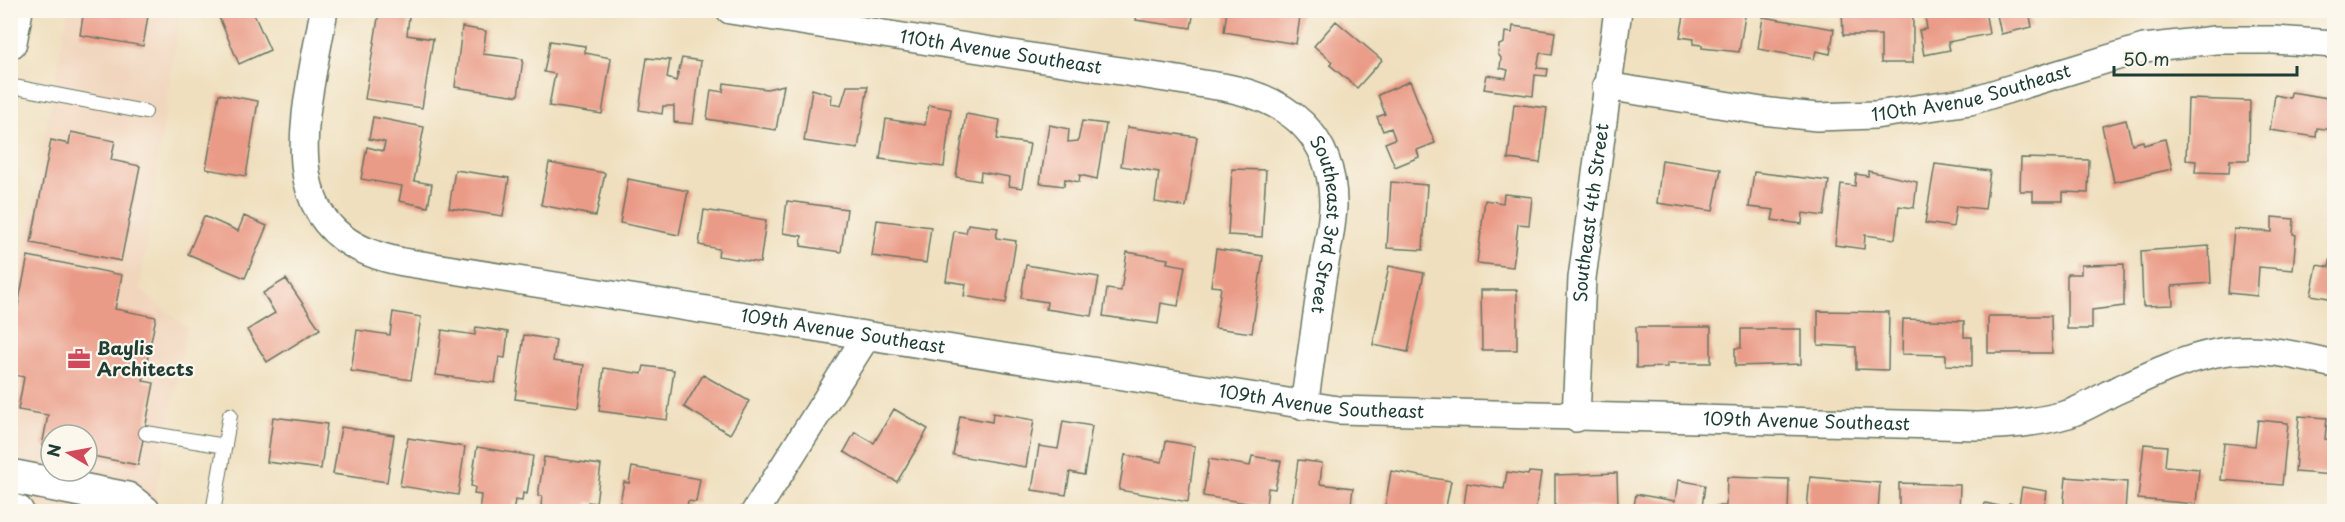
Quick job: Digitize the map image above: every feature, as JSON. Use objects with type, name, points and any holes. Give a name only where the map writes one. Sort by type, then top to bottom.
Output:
[{"type":"street","points":[[10,42],[16,10]]},
{"type":"street","name":"109th Avenue Southeast","points":[[324,10],[304,141],[309,190],[320,217],[339,236],[359,250],[378,257],[866,337],[1338,410],[1576,418],[2008,425],[2040,421],[2069,413],[2154,373],[2218,352],[2290,353],[2334,364]]},
{"type":"street","name":"110th Avenue Southeast","points":[[730,10],[1223,87],[1271,100]]},
{"type":"street","name":"Southeast 4th Street","points":[[1576,418],[1582,278],[1618,10]]},
{"type":"street","name":"110th Avenue Southeast","points":[[1606,86],[1762,111],[1817,117],[1875,115],[1970,101],[2144,48],[2215,40],[2274,40],[2334,44]]},
{"type":"street","name":"Southeast 3rd Street","points":[[1271,100],[1304,125],[1318,145],[1330,172],[1332,187],[1333,207],[1304,406]]},
{"type":"street","points":[[754,512],[866,337]]},
{"type":"street","points":[[10,476],[127,499],[144,512]]},
{"type":"street","points":[[10,510],[17,512]]},
{"type":"lane","points":[[10,86],[145,112]]},
{"type":"lane","points":[[213,512],[230,416]]},
{"type":"lane","points":[[146,433],[225,446]]},
{"type":"shaded area","points":[[68,11],[180,11],[140,289],[187,328],[152,511],[11,512],[11,325]]},
{"type":"building","points":[[84,10],[149,10],[143,46],[80,35]]},
{"type":"building","points":[[216,10],[252,10],[270,50],[239,64]]},
{"type":"building","points":[[1102,10],[1123,10],[1122,15]]},
{"type":"building","points":[[1137,10],[1194,10],[1191,28],[1136,20]]},
{"type":"building","points":[[1227,10],[1301,10],[1296,44],[1224,32]]},
{"type":"building","points":[[1685,10],[1746,10],[1739,52],[1702,48],[1702,45],[1693,44],[1694,39],[1680,37]]},
{"type":"building","points":[[1842,10],[1913,10],[1913,63],[1881,63],[1881,35],[1843,35]]},
{"type":"building","points":[[1924,10],[1985,10],[1989,34],[1948,42],[1950,50],[1924,55],[1919,30],[1927,29]]},
{"type":"building","points":[[1996,10],[2029,10],[2032,27],[2001,34]]},
{"type":"building","points":[[379,12],[409,17],[407,35],[433,39],[422,108],[365,99]]},
{"type":"building","points":[[1763,17],[1834,29],[1830,54],[1816,51],[1814,59],[1758,49]]},
{"type":"building","points":[[1336,21],[1382,60],[1357,88],[1330,65],[1332,62],[1314,46]]},
{"type":"building","points":[[1513,26],[1555,32],[1552,55],[1540,53],[1537,68],[1548,69],[1547,76],[1535,75],[1533,96],[1484,89],[1487,75],[1506,78],[1508,70],[1500,68],[1499,45],[1504,43],[1505,32],[1512,33]]},
{"type":"building","points":[[462,27],[486,31],[483,54],[523,59],[518,96],[455,87]]},
{"type":"building","points":[[550,41],[585,46],[585,53],[611,58],[602,114],[549,106],[555,74],[544,72]]},
{"type":"building","points":[[647,58],[670,60],[667,78],[676,81],[682,58],[701,61],[693,124],[674,122],[674,106],[663,106],[662,114],[639,110]]},
{"type":"building","points":[[1410,81],[1435,143],[1417,150],[1419,157],[1395,167],[1385,143],[1395,139],[1391,128],[1383,131],[1377,117],[1385,114],[1378,95]]},
{"type":"building","points":[[724,83],[767,89],[784,85],[776,130],[707,119],[711,90],[723,92]]},
{"type":"building","points":[[847,86],[868,86],[858,149],[804,141],[812,89],[832,95],[831,104],[841,106]]},
{"type":"building","points":[[2291,92],[2334,99],[2334,130],[2317,128],[2316,137],[2270,130],[2275,95],[2290,98]]},
{"type":"building","points":[[219,94],[258,101],[246,176],[206,169]]},
{"type":"building","points":[[2188,99],[2250,101],[2249,160],[2230,160],[2229,173],[2195,172],[2196,161],[2186,160]]},
{"type":"building","points":[[1514,104],[1547,108],[1540,163],[1508,159]]},
{"type":"building","points":[[929,105],[951,109],[944,167],[880,159],[886,119],[925,125]]},
{"type":"building","points":[[966,114],[1000,120],[997,139],[1030,144],[1022,188],[1009,186],[1010,177],[981,172],[980,181],[956,177]]},
{"type":"building","points":[[373,117],[424,127],[414,181],[432,184],[428,207],[399,201],[402,186],[361,179],[367,147],[383,151],[385,142],[369,139]]},
{"type":"building","points":[[2126,120],[2132,144],[2143,141],[2144,145],[2165,139],[2172,169],[2114,182],[2102,126]]},
{"type":"building","points":[[1082,121],[1106,124],[1097,179],[1080,175],[1079,182],[1065,179],[1064,186],[1040,183],[1049,125],[1069,129],[1068,142],[1078,141]]},
{"type":"building","points":[[1127,127],[1197,137],[1186,207],[1155,202],[1159,172],[1121,166]]},
{"type":"building","points":[[71,132],[115,141],[111,160],[140,166],[121,261],[31,243],[51,140],[69,144]]},
{"type":"building","points":[[2021,158],[2089,160],[2088,193],[2063,192],[2063,201],[2033,201],[2033,191],[2020,191]]},
{"type":"building","points":[[1662,160],[1721,169],[1713,211],[1657,203]]},
{"type":"building","points":[[549,163],[605,173],[596,216],[541,205]]},
{"type":"building","points":[[1935,164],[1990,171],[1985,209],[1956,206],[1953,227],[1925,223]]},
{"type":"building","points":[[1232,169],[1266,170],[1262,237],[1228,235]]},
{"type":"building","points":[[455,170],[509,178],[503,216],[449,208]]},
{"type":"building","points":[[1868,171],[1917,182],[1914,208],[1899,206],[1895,239],[1865,235],[1864,249],[1835,245],[1841,184],[1855,186],[1856,174],[1868,176]]},
{"type":"building","points":[[1754,172],[1829,181],[1824,216],[1803,213],[1802,224],[1772,220],[1774,210],[1749,207]]},
{"type":"building","points":[[628,179],[688,191],[679,235],[620,223]]},
{"type":"building","points":[[1391,182],[1427,185],[1423,250],[1387,248]]},
{"type":"building","points":[[1504,194],[1532,197],[1529,225],[1518,224],[1513,267],[1477,263],[1485,200],[1503,203]]},
{"type":"building","points":[[787,201],[847,209],[841,252],[801,246],[802,236],[783,233]]},
{"type":"building","points":[[704,210],[766,220],[760,263],[718,256],[719,249],[699,245]]},
{"type":"building","points":[[204,216],[238,231],[244,216],[267,226],[245,278],[188,254]]},
{"type":"building","points":[[2272,217],[2294,219],[2293,234],[2296,235],[2293,270],[2259,267],[2257,296],[2228,293],[2234,229],[2272,232]]},
{"type":"building","points":[[877,220],[931,227],[926,263],[872,256]]},
{"type":"building","points":[[968,224],[998,228],[996,238],[1016,241],[1006,303],[964,296],[966,284],[946,281],[954,231],[966,233]]},
{"type":"building","points":[[2333,245],[2334,299],[2311,295],[2317,265],[2329,267]]},
{"type":"building","points":[[2209,246],[2211,283],[2172,286],[2173,305],[2143,306],[2141,251]]},
{"type":"building","points":[[1216,249],[1263,256],[1252,333],[1215,328],[1221,287],[1211,286]]},
{"type":"building","points":[[1127,252],[1168,259],[1167,263],[1185,266],[1178,306],[1161,303],[1158,324],[1103,316],[1107,289],[1121,291]]},
{"type":"building","name":"Baylis Architects","points":[[28,256],[122,275],[115,309],[156,317],[143,381],[154,383],[138,465],[99,457],[99,423],[46,423],[48,415],[18,410],[24,377],[10,374],[10,344]]},
{"type":"building","points":[[2124,264],[2124,306],[2092,310],[2092,329],[2067,329],[2067,274],[2081,274],[2081,265]]},
{"type":"building","points":[[1026,265],[1099,277],[1092,316],[1046,309],[1047,302],[1021,298]]},
{"type":"building","points":[[1389,266],[1424,273],[1408,352],[1373,345]]},
{"type":"building","points":[[286,279],[320,329],[267,362],[247,330],[275,313],[263,293]]},
{"type":"building","points":[[1481,290],[1517,290],[1517,350],[1482,350]]},
{"type":"building","points":[[1818,311],[1889,312],[1888,370],[1856,369],[1856,347],[1818,345]]},
{"type":"building","points":[[393,312],[421,317],[411,380],[351,371],[357,330],[390,335]]},
{"type":"building","points":[[1988,316],[2051,316],[2052,353],[1988,353]]},
{"type":"building","points":[[1903,319],[1964,321],[1964,337],[1972,337],[1972,366],[1946,365],[1946,355],[1902,354]]},
{"type":"building","points":[[476,327],[508,332],[505,358],[499,357],[495,383],[436,375],[442,330],[475,335]]},
{"type":"building","points":[[1636,327],[1711,327],[1711,363],[1667,363],[1667,367],[1636,368]]},
{"type":"building","points":[[1741,329],[1801,329],[1801,364],[1735,366],[1735,348],[1741,348]]},
{"type":"building","points":[[524,335],[556,340],[553,361],[584,365],[578,407],[515,399]]},
{"type":"building","points":[[644,366],[674,370],[667,420],[599,411],[604,368],[642,374]]},
{"type":"building","points":[[703,375],[749,401],[730,434],[684,407]]},
{"type":"building","points":[[894,409],[928,429],[897,482],[844,452],[855,432],[874,443]]},
{"type":"building","points":[[993,413],[1034,420],[1026,467],[953,455],[960,416],[992,422]]},
{"type":"building","points":[[2299,416],[2327,418],[2325,439],[2334,440],[2334,475],[2295,472]]},
{"type":"building","points":[[273,417],[327,424],[321,469],[267,462]]},
{"type":"building","points":[[2258,420],[2288,423],[2282,485],[2221,480],[2224,443],[2255,446]]},
{"type":"building","points":[[1063,421],[1092,426],[1084,475],[1070,472],[1066,495],[1032,490],[1039,446],[1058,449]]},
{"type":"building","points":[[341,427],[394,435],[387,482],[333,474]]},
{"type":"building","points":[[408,438],[465,447],[458,495],[400,486]]},
{"type":"building","points":[[1166,441],[1195,446],[1188,502],[1119,490],[1125,455],[1162,462]]},
{"type":"building","points":[[2144,444],[2167,446],[2165,466],[2199,469],[2196,504],[2138,499]]},
{"type":"building","points":[[477,447],[533,456],[527,494],[523,493],[522,501],[515,500],[513,512],[479,512],[481,495],[474,494],[475,487],[471,486]]},
{"type":"building","points":[[1252,456],[1281,461],[1275,489],[1268,488],[1266,506],[1203,496],[1209,459],[1250,466]]},
{"type":"building","points":[[544,457],[601,465],[596,503],[588,502],[587,508],[577,506],[576,512],[549,512],[550,508],[541,506],[542,496],[538,496]]},
{"type":"building","points":[[1298,460],[1322,463],[1320,484],[1353,488],[1350,512],[1291,512]]},
{"type":"building","points":[[632,467],[700,479],[696,502],[688,501],[686,512],[618,512],[624,482],[629,483]]},
{"type":"building","points":[[1391,471],[1451,481],[1445,512],[1418,512],[1385,506]]},
{"type":"building","points":[[1507,472],[1528,475],[1529,472],[1541,473],[1535,512],[1463,512],[1467,483],[1504,489]]},
{"type":"building","points":[[1617,473],[1618,507],[1555,508],[1555,475]]},
{"type":"building","points":[[1727,477],[1789,479],[1788,512],[1717,512],[1717,506],[1726,506]]},
{"type":"building","points":[[1810,477],[1880,483],[1878,512],[1807,509]]},
{"type":"building","points":[[2066,477],[2127,482],[2125,512],[2063,511]]},
{"type":"building","points":[[1678,480],[1705,485],[1702,507],[1705,507],[1704,512],[1633,512],[1636,494],[1675,501]]},
{"type":"building","points":[[1899,483],[1960,485],[1959,512],[1899,512]]},
{"type":"building","points":[[2022,487],[2047,491],[2044,512],[1983,512],[1985,503],[2008,508],[2009,503],[2019,505]]},
{"type":"place","name":"Baylis Architects","points":[[79,359]]}]
